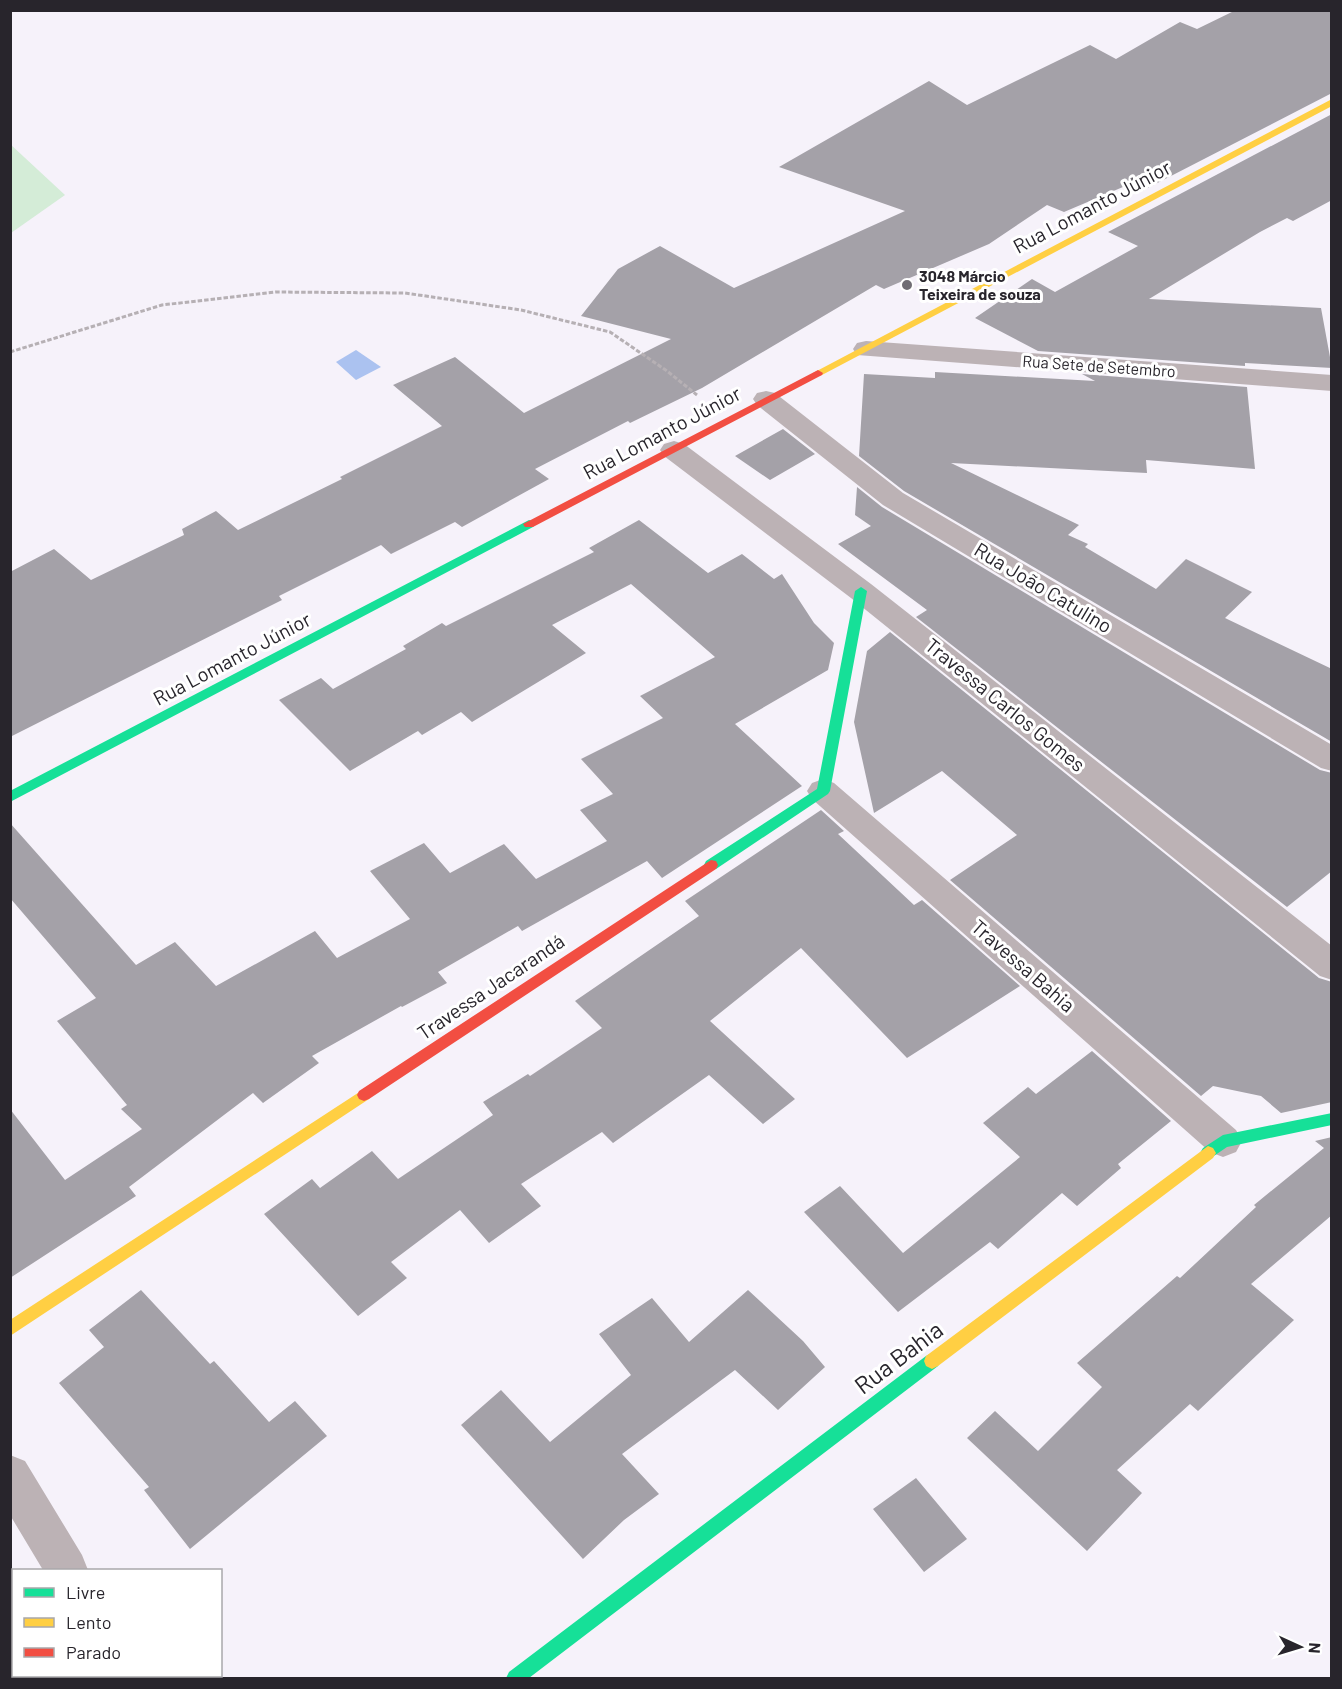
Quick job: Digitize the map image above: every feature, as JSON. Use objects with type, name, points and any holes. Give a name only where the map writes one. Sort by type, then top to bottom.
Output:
[{"type":"street","name":"Rua Lomanto Júnior","points":[[10,797],[674,450],[766,399],[866,349],[1332,102]]},
{"type":"street","name":"Rua Sete de Setembro","points":[[866,349],[1332,382]]},
{"type":"street","name":"Rua João Catulino","points":[[766,399],[893,499],[1332,760]]},
{"type":"street","name":"Travessa Carlos Gomes","points":[[674,450],[861,591],[1332,966]]},
{"type":"street","points":[[823,791],[861,591]]},
{"type":"street","name":"Travessa Bahia","points":[[823,791],[1223,1141]]},
{"type":"street","name":"Travessa Jacarandá","points":[[10,1329],[823,791]]},
{"type":"street","name":"Rua Bahia","points":[[515,1678],[1223,1141],[1332,1119]]},
{"type":"street","points":[[10,1475],[66,1569]]},
{"type":"path","points":[[10,352],[162,305],[276,292],[405,293],[521,310],[610,332],[667,371],[728,420]]},
{"type":"green space","points":[[10,144],[65,195],[11,233],[10,233]]},
{"type":"water","points":[[356,350],[381,367],[356,380],[336,362]]},
{"type":"building","points":[[1236,10],[1332,10],[1332,93],[1136,194],[1130,184],[1064,212],[1047,205],[989,244],[884,289],[876,285],[702,388],[630,423],[628,421],[535,469],[549,479],[462,527],[455,522],[391,554],[381,545],[279,596],[282,600],[10,737],[10,572],[54,549],[91,580],[184,535],[182,529],[216,511],[238,530],[442,426],[393,385],[455,357],[524,413],[671,339],[581,316],[618,269],[660,246],[734,288],[905,211],[779,167],[929,81],[967,105],[1090,45],[1116,59],[1180,22],[1197,29]]},
{"type":"building","points":[[1332,114],[1332,200],[1293,221],[1287,218],[1260,232],[1149,299],[1321,308],[1332,368],[1245,363],[1245,366],[1038,351],[975,318],[1032,279],[1055,292],[1138,246],[1108,232]]},
{"type":"building","points":[[935,372],[1095,381],[1082,374],[1247,387],[1255,469],[1146,460],[1147,473],[951,463],[1079,525],[1068,535],[1088,544],[1085,547],[1156,589],[1186,559],[1252,592],[1225,618],[1332,669],[1332,742],[904,491],[859,456],[864,374],[935,378]]},
{"type":"building","points":[[783,429],[815,454],[770,480],[735,456]]},
{"type":"building","points":[[857,487],[882,507],[1320,770],[1332,773],[1332,871],[1287,907],[916,617],[927,610],[838,544],[871,526],[855,515]]},
{"type":"building","points":[[639,520],[708,573],[742,554],[774,579],[782,574],[814,623],[834,643],[828,670],[735,724],[802,786],[662,878],[647,861],[522,931],[518,926],[438,972],[447,983],[312,1056],[319,1063],[263,1103],[253,1093],[129,1187],[136,1196],[10,1278],[10,1109],[65,1180],[142,1129],[121,1109],[127,1105],[57,1021],[96,998],[10,898],[10,823],[136,965],[175,942],[216,986],[315,931],[337,958],[410,919],[370,871],[424,843],[450,873],[504,844],[536,879],[607,841],[580,810],[613,794],[581,759],[663,718],[640,696],[715,657],[631,584],[552,625],[586,653],[472,722],[461,712],[422,735],[418,731],[350,771],[279,700],[321,678],[333,689],[406,649],[403,646],[442,623],[446,626],[594,552],[589,548]]},
{"type":"building","points":[[890,632],[1319,978],[1332,982],[1332,1102],[1281,1113],[1261,1096],[1213,1086],[1201,1096],[950,880],[1017,835],[942,771],[874,813],[854,722],[867,651]]},
{"type":"building","points":[[821,810],[844,831],[838,834],[914,905],[922,900],[1020,986],[907,1058],[801,948],[710,1021],[795,1099],[763,1124],[709,1075],[613,1143],[602,1132],[521,1184],[541,1206],[489,1243],[460,1210],[391,1262],[407,1278],[358,1316],[264,1214],[312,1179],[320,1188],[372,1151],[398,1179],[493,1115],[483,1102],[528,1074],[530,1076],[602,1028],[575,1001],[699,916],[685,901]]},
{"type":"building","points":[[1092,1051],[1171,1121],[1118,1164],[1121,1168],[1077,1206],[1062,1193],[998,1249],[990,1242],[898,1312],[804,1212],[840,1186],[903,1253],[1020,1157],[983,1123],[1028,1087],[1036,1094]]},
{"type":"building","points":[[1332,1137],[1332,1215],[1251,1284],[1294,1320],[1198,1411],[1190,1404],[1117,1470],[1142,1493],[1087,1551],[967,1438],[995,1411],[1038,1451],[1102,1387],[1077,1363],[1177,1276],[1180,1278],[1256,1207],[1254,1205],[1324,1148],[1315,1141]]},
{"type":"building","points":[[141,1290],[210,1364],[214,1361],[269,1422],[295,1401],[327,1436],[190,1549],[144,1490],[149,1487],[59,1383],[104,1347],[89,1330]]},
{"type":"building","points":[[748,1290],[803,1341],[825,1367],[778,1410],[735,1370],[622,1454],[659,1494],[624,1520],[583,1559],[461,1425],[501,1390],[550,1442],[631,1375],[599,1334],[652,1298],[689,1342]]},
{"type":"building","points":[[916,1478],[967,1539],[924,1572],[873,1509]]},
{"type":"traffic: fast","points":[[10,797],[529,524]]},
{"type":"traffic: fast","points":[[711,865],[823,791],[861,591]]},
{"type":"traffic: fast","points":[[1208,1153],[1223,1141],[1332,1119]]},
{"type":"traffic: fast","points":[[515,1678],[932,1361]]},
{"type":"traffic: slow","points":[[818,373],[1332,102]]},
{"type":"traffic: slow","points":[[10,1329],[364,1095]]},
{"type":"traffic: slow","points":[[932,1361],[1208,1153]]},
{"type":"traffic: jam","points":[[529,524],[818,373]]},
{"type":"traffic: jam","points":[[364,1095],[711,865]]},
{"type":"place","name":"3048 Márcio Teixeira de souza","points":[[907,285]]}]
